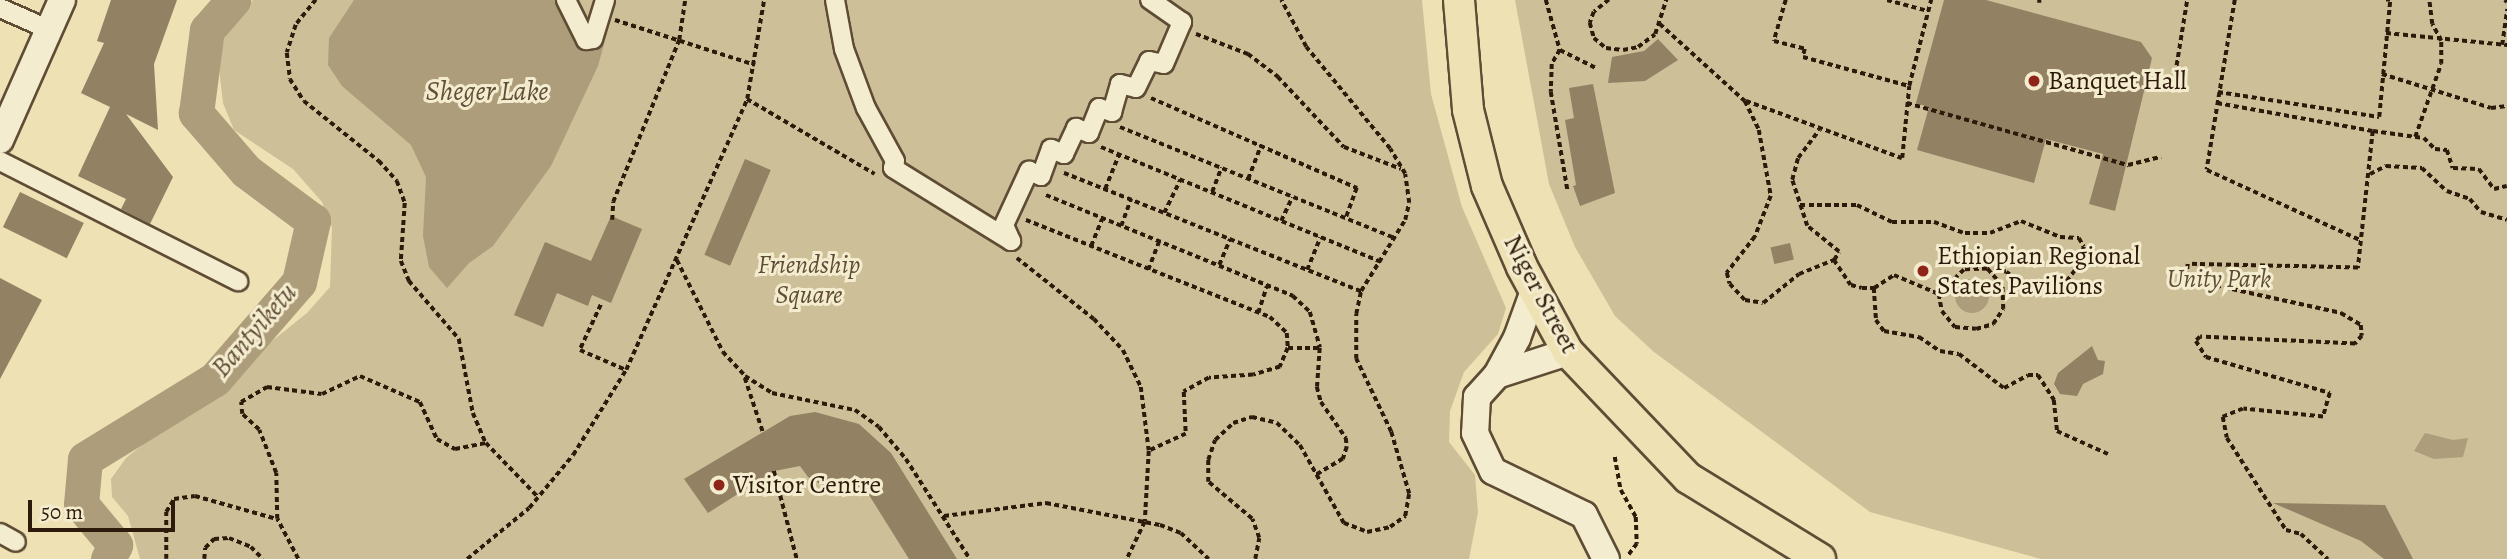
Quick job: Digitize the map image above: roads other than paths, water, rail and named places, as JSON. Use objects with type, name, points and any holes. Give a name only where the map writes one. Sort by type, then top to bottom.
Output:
[{"type":"main road","points":[[0,140],[62,0]]},
{"type":"main road","name":"Niger Street","points":[[1459,0],[1468,110],[1487,186],[1534,291],[1568,352],[1688,478],[1820,559]]},
{"type":"main road","points":[[1534,291],[1517,338],[1497,375],[1477,397],[1475,433],[1481,452],[1493,471],[1584,515],[1606,559]]},
{"type":"main road","points":[[1497,375],[1568,352]]},
{"type":"street","points":[[566,0],[586,40],[593,39],[605,0]]},
{"type":"street","points":[[835,0],[844,48],[866,108],[895,161],[893,169],[1011,241],[1004,225],[1029,171],[1041,176],[1051,149],[1064,154],[1076,128],[1089,133],[1099,108],[1112,112],[1120,84],[1136,88],[1149,61],[1164,64],[1182,22],[1150,0]]},
{"type":"street","points":[[0,8],[50,30]]},
{"type":"street","points":[[0,161],[238,281]]},
{"type":"water","name":"Sheger Lake","points":[[354,0],[566,0],[586,40],[605,0],[616,0],[598,66],[551,166],[493,246],[469,263],[447,288],[429,267],[423,236],[426,177],[411,145],[342,86],[328,65],[329,38]]},
{"type":"water","points":[[1972,279],[1984,284],[1989,296],[1984,308],[1972,313],[1960,308],[1955,296],[1960,284]]},
{"type":"water","points":[[2425,433],[2453,440],[2468,438],[2463,457],[2434,459],[2414,451]]},
{"type":"waterway","name":"Bantyiketu","points":[[108,559],[115,545],[81,504],[85,459],[215,379],[299,282],[313,221],[246,171],[196,113],[207,30],[233,0]]},
{"type":"place","name":"Banquet Hall","points":[[2034,81]]},
{"type":"place","name":"Ethiopian Regional States Pavilions","points":[[1923,271]]},
{"type":"place","name":"Visitor Centre","points":[[719,485]]},
{"type":"park label","name":"Unity Park","points":[[2219,279]]},
{"type":"park label","name":"Friendship Square","points":[[809,280]]}]
